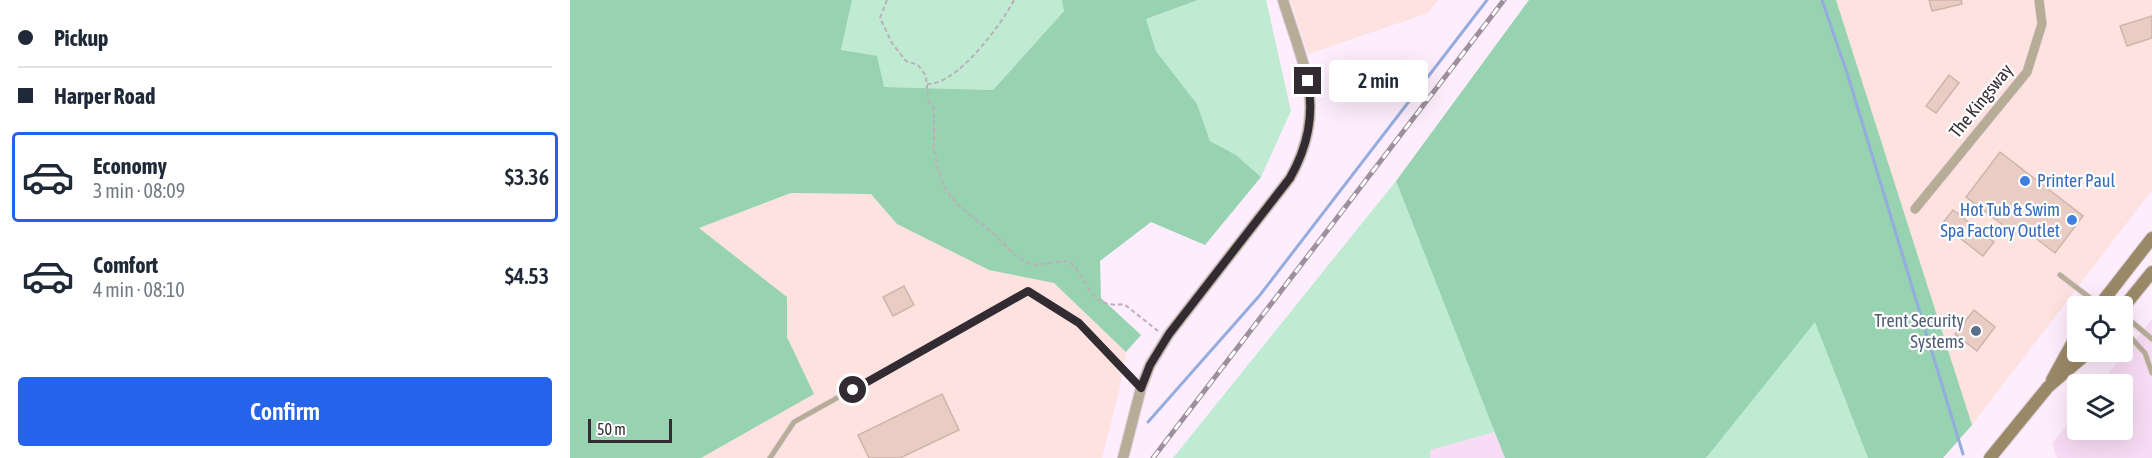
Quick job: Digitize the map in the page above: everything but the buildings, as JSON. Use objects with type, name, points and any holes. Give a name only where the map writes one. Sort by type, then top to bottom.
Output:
[{"type":"main road","points":[[2108,296],[2152,238]]},
{"type":"main road","points":[[2133,296],[2152,272]]},
{"type":"main road","points":[[2048,387],[2067,353]]},
{"type":"main road","points":[[1990,458],[2048,387],[2077,362]]},
{"type":"street","points":[[1123,458],[1141,388],[1150,365],[1169,334],[1290,178],[1300,160],[1310,125],[1311,94],[1283,0]]},
{"type":"street","name":"The Kingsway","points":[[1915,209],[2027,72],[2042,24],[2039,0]]},
{"type":"lane","points":[[2060,275],[2087,296]]},
{"type":"lane","points":[[770,458],[794,422],[1028,291],[1079,323],[1141,388]]},
{"type":"lane","points":[[2133,323],[2152,339]]},
{"type":"lane","points":[[2133,340],[2145,353],[2152,373]]},
{"type":"path","points":[[887,0],[880,18],[885,33],[906,61],[918,65],[926,76],[928,100],[934,109],[934,147],[937,165],[945,189],[958,205],[993,233],[1015,255],[1032,265],[1066,261],[1072,264],[1100,303],[1110,306],[1124,304],[1160,333]]},
{"type":"path","points":[[927,84],[934,84],[955,73],[1004,19],[1014,0]]},
{"type":"shaded area","points":[[1290,0],[1438,0],[1428,13],[1308,54]]},
{"type":"shaded area","points":[[1836,0],[2152,0],[2152,190],[2071,296],[2067,296],[2067,301],[1972,425]]},
{"type":"shaded area","points":[[791,193],[871,194],[897,224],[989,270],[1054,283],[1126,352],[1120,387],[1102,458],[701,458],[814,394],[787,337],[787,297],[699,228]]},
{"type":"shaded area","points":[[2152,319],[2152,458],[2057,458],[2052,444],[2067,425],[2067,440],[2133,440],[2133,374],[2108,374],[2118,362],[2133,362],[2133,343]]},
{"type":"shaded area","points":[[1495,432],[1505,458],[1430,458],[1430,450]]},
{"type":"green space","points":[[570,0],[852,0],[841,50],[877,56],[884,87],[993,90],[1064,11],[1062,0],[1198,0],[1146,19],[1156,51],[1197,104],[1210,141],[1236,155],[1261,177],[1205,245],[1151,222],[1100,261],[1101,298],[1141,335],[1126,352],[1054,283],[989,270],[897,224],[871,194],[791,193],[699,228],[787,297],[787,337],[814,394],[701,458],[570,458]]},
{"type":"green space","points":[[852,0],[1062,0],[1065,10],[993,90],[884,87],[841,50]]},
{"type":"green space","points":[[1198,0],[1266,0],[1291,111],[1261,177],[1236,155],[1210,141],[1197,104],[1156,51],[1146,19]]},
{"type":"green space","points":[[1529,0],[1836,0],[1972,425],[1943,458],[1868,458],[1815,322],[1706,458],[1505,458],[1396,181]]},
{"type":"green space","points":[[1396,181],[1495,432],[1430,450],[1430,458],[1173,458]]},
{"type":"green space","points":[[1815,321],[1868,458],[1706,458],[1710,453]]},
{"type":"waterway","points":[[1148,422],[1260,295],[1487,0]]},
{"type":"waterway","points":[[1822,0],[1848,76],[1963,454]]},
{"type":"railway","points":[[1153,458],[1504,0]]},
{"type":"place","name":"Printer Paul","points":[[2025,181]]},
{"type":"place","name":"Hot Tub & Swim Spa Factory Outlet","points":[[2072,220]]},
{"type":"place","name":"Trent Security Systems","points":[[1976,331]]},
{"type":"route","points":[[853,390],[1028,291],[1079,323],[1141,388],[1150,365],[1169,334],[1290,178],[1300,160],[1310,125],[1311,94],[1308,81]]}]
